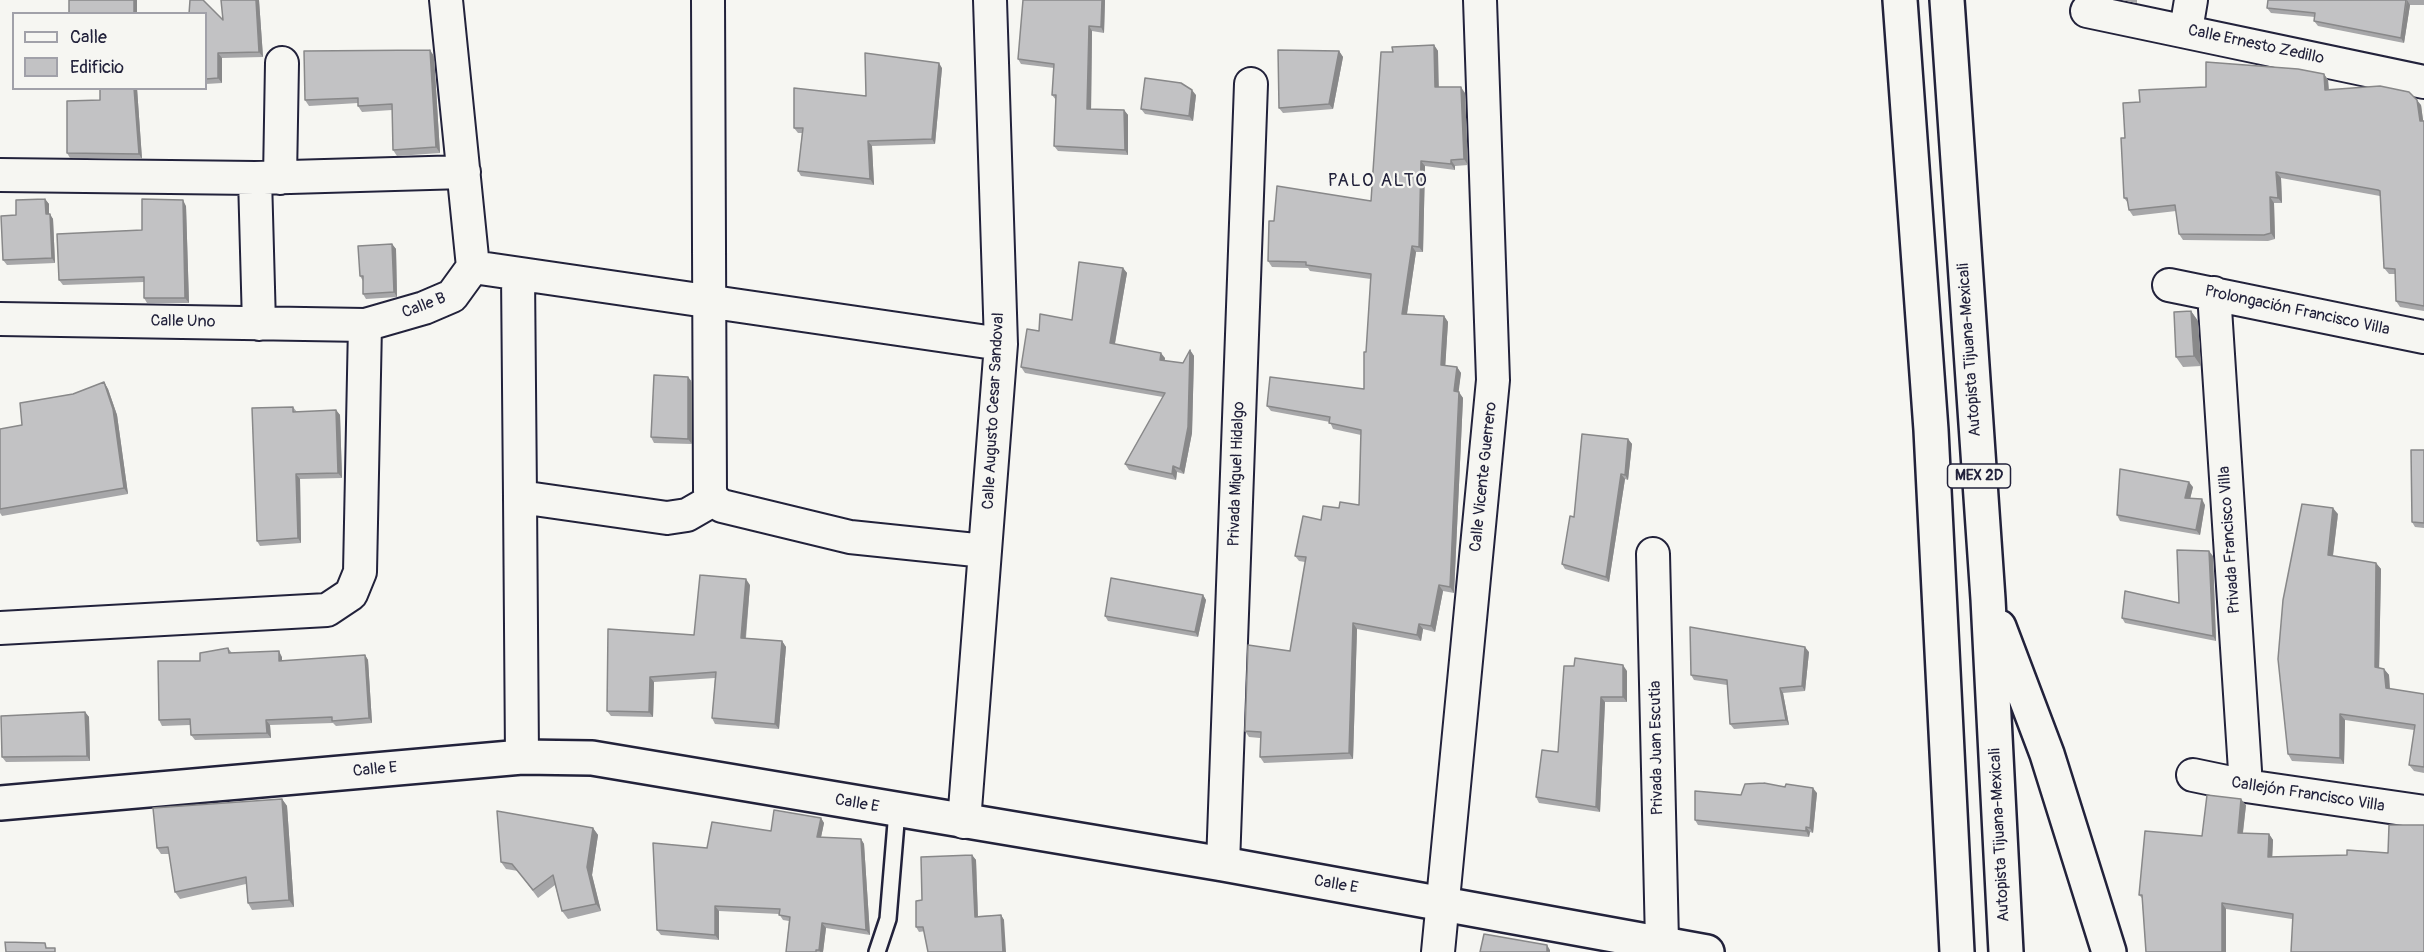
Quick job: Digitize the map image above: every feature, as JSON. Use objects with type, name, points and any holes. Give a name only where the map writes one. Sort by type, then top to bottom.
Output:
[{"type":"main road","name":"MEX 2D","points":[[1900,0],[1931,442],[1957,952]]},
{"type":"main road","name":"Autopista Tijuana-Mexicali","points":[[1947,0],[1988,599],[2006,952]]},
{"type":"main road","points":[[1988,599],[2047,754],[2109,952]]},
{"type":"main road","name":"Calle E","points":[[0,803],[522,757],[592,758],[1223,864],[1707,952]]},
{"type":"street","points":[[446,0],[473,267],[1001,344]]},
{"type":"street","points":[[708,0],[710,491],[713,500],[722,506],[850,537],[985,551]]},
{"type":"street","name":"Calle Augusto Cesar Sandoval","points":[[964,822],[1001,344],[990,0]]},
{"type":"street","name":"Calle Vicente Guerrero","points":[[1438,952],[1493,380],[1480,0]]},
{"type":"street","name":"Calle Ernesto Zedillo","points":[[2087,12],[2189,15],[2424,82]]},
{"type":"street","points":[[259,324],[267,178],[282,63]]},
{"type":"street","name":"Privada Miguel Hidalgo","points":[[1223,864],[1251,84]]},
{"type":"street","points":[[0,175],[267,178],[464,172]]},
{"type":"street","name":"Calle B","points":[[365,325],[424,308],[452,296],[473,267]]},
{"type":"street","points":[[518,274],[522,757]]},
{"type":"street","name":"Prolongación Francisco Villa","points":[[2169,285],[2424,338]]},
{"type":"street","name":"Privada Francisco Villa","points":[[2214,293],[2246,786]]},
{"type":"street","name":"Calle Uno","points":[[0,319],[365,325]]},
{"type":"street","points":[[0,628],[327,610],[351,594],[360,572],[365,325]]},
{"type":"street","points":[[520,497],[667,518],[687,515],[713,500]]},
{"type":"street","name":"Privada Juan Escutia","points":[[1653,554],[1662,942]]},
{"type":"street","name":"Callejón Francisco Villa","points":[[2193,775],[2246,786],[2424,812]]},
{"type":"lane","points":[[877,952],[888,918],[897,811]]},
{"type":"building","points":[[69,0],[134,0],[134,12],[69,12]]},
{"type":"building","points":[[190,0],[203,0],[223,20],[221,0],[256,0],[259,52],[218,53],[218,78],[207,79],[207,12],[189,12]]},
{"type":"building","points":[[1023,0],[1102,0],[1101,27],[1089,26],[1087,109],[1124,110],[1125,150],[1054,146],[1056,95],[1052,95],[1054,64],[1018,59]]},
{"type":"building","points":[[2268,0],[2406,0],[2401,38],[2314,21],[2315,13],[2267,8]]},
{"type":"building","points":[[1434,45],[1435,87],[1461,87],[1464,159],[1451,160],[1451,164],[1421,161],[1419,247],[1412,246],[1402,314],[1444,316],[1441,365],[1457,367],[1454,391],[1459,392],[1450,587],[1439,585],[1431,626],[1419,624],[1417,635],[1353,623],[1349,753],[1260,757],[1261,732],[1245,731],[1248,645],[1290,651],[1306,557],[1295,556],[1303,516],[1321,520],[1323,506],[1339,508],[1340,502],[1359,505],[1361,430],[1329,423],[1330,417],[1267,406],[1270,377],[1364,389],[1364,352],[1366,352],[1371,274],[1306,265],[1306,262],[1268,261],[1269,221],[1274,221],[1277,186],[1371,201],[1381,52],[1393,52],[1392,47]]},
{"type":"building","points":[[430,50],[436,147],[393,150],[392,104],[358,106],[358,98],[305,100],[304,51]]},
{"type":"building","points":[[1278,50],[1339,51],[1329,104],[1279,108]]},
{"type":"building","points":[[865,53],[939,63],[932,139],[868,141],[870,179],[798,171],[803,128],[794,128],[794,88],[866,96]]},
{"type":"building","points":[[2206,62],[2298,69],[2324,74],[2325,90],[2380,86],[2409,92],[2417,100],[2420,121],[2424,121],[2424,306],[2396,301],[2395,269],[2384,268],[2380,191],[2378,190],[2276,172],[2278,198],[2270,197],[2271,233],[2264,235],[2179,234],[2175,205],[2129,210],[2127,198],[2124,198],[2121,138],[2125,138],[2123,103],[2140,102],[2139,90],[2206,87]]},
{"type":"building","points":[[1145,78],[1181,83],[1192,90],[1189,116],[1141,109]]},
{"type":"building","points":[[100,90],[134,90],[139,154],[67,153],[67,101],[100,100]]},
{"type":"building","points":[[45,199],[46,214],[50,214],[52,258],[3,260],[1,216],[16,215],[16,200]]},
{"type":"building","points":[[142,199],[183,200],[185,298],[144,298],[144,277],[59,280],[57,234],[142,230]]},
{"type":"building","points":[[392,244],[394,292],[363,294],[363,276],[360,276],[358,246]]},
{"type":"building","points":[[1079,262],[1123,268],[1110,343],[1161,353],[1160,360],[1183,363],[1190,350],[1188,427],[1180,469],[1173,466],[1172,474],[1125,464],[1165,393],[1021,367],[1027,329],[1039,331],[1040,314],[1072,320]]},
{"type":"building","points":[[2191,311],[2194,356],[2176,357],[2174,312]]},
{"type":"building","points":[[654,375],[688,377],[688,439],[651,437]]},
{"type":"building","points":[[104,382],[113,409],[124,488],[0,509],[0,429],[22,425],[20,403],[73,394]]},
{"type":"building","points":[[293,407],[293,412],[336,410],[338,473],[296,474],[298,538],[257,541],[252,408]]},
{"type":"building","points":[[1582,434],[1628,439],[1625,475],[1621,474],[1606,577],[1562,564],[1570,516],[1574,517]]},
{"type":"building","points":[[2411,450],[2424,450],[2424,523],[2412,522]]},
{"type":"building","points":[[2120,469],[2189,482],[2185,498],[2202,499],[2196,530],[2117,515]]},
{"type":"building","points":[[2302,504],[2333,508],[2328,555],[2376,563],[2375,667],[2384,669],[2386,688],[2424,694],[2424,767],[2409,765],[2415,725],[2340,714],[2340,758],[2288,754],[2278,659],[2283,600]]},
{"type":"building","points":[[2177,550],[2209,551],[2213,636],[2122,618],[2125,591],[2179,603]]},
{"type":"building","points":[[700,575],[746,579],[741,638],[782,641],[775,724],[712,718],[716,672],[650,677],[649,712],[607,711],[608,629],[694,635]]},
{"type":"building","points":[[1111,578],[1203,595],[1195,632],[1105,616]]},
{"type":"building","points":[[1690,627],[1805,647],[1802,686],[1780,688],[1786,720],[1730,724],[1727,680],[1691,675]]},
{"type":"building","points":[[228,648],[229,653],[279,651],[279,661],[365,655],[369,718],[332,721],[332,717],[266,720],[267,733],[191,735],[190,719],[159,720],[158,661],[200,661],[200,653]]},
{"type":"building","points":[[1575,658],[1623,665],[1623,697],[1601,697],[1596,807],[1536,797],[1542,750],[1558,752],[1564,666],[1574,666]]},
{"type":"building","points":[[85,712],[87,756],[2,757],[1,716]]},
{"type":"building","points":[[1764,783],[1785,787],[1786,784],[1813,788],[1810,828],[1806,827],[1806,831],[1695,820],[1695,791],[1741,795],[1745,784]]},
{"type":"building","points":[[2207,795],[2241,799],[2238,833],[2269,834],[2268,857],[2347,855],[2347,850],[2388,853],[2389,825],[2424,825],[2424,952],[2291,952],[2293,914],[2222,903],[2222,952],[2146,952],[2142,895],[2139,895],[2145,831],[2202,836]]},
{"type":"building","points":[[282,799],[289,900],[248,903],[246,877],[175,892],[168,847],[157,848],[153,808]]},
{"type":"building","points":[[774,810],[821,818],[817,837],[861,839],[866,930],[822,923],[819,950],[816,952],[786,952],[790,917],[779,915],[780,909],[715,906],[715,935],[657,930],[653,843],[707,848],[712,822],[771,831]]},
{"type":"building","points":[[497,811],[593,828],[587,867],[596,904],[562,911],[553,875],[533,890],[512,864],[501,862]]},
{"type":"building","points":[[972,855],[975,917],[1001,915],[1003,952],[928,952],[923,927],[916,927],[916,901],[922,900],[921,857]]},
{"type":"building","points":[[1484,934],[1547,945],[1547,952],[1480,952]]},
{"type":"building","points":[[5,942],[45,943],[46,948],[55,948],[55,952],[6,952]]},
{"type":"district","name":"PALO ALTO","points":[[1378,181]]}]
